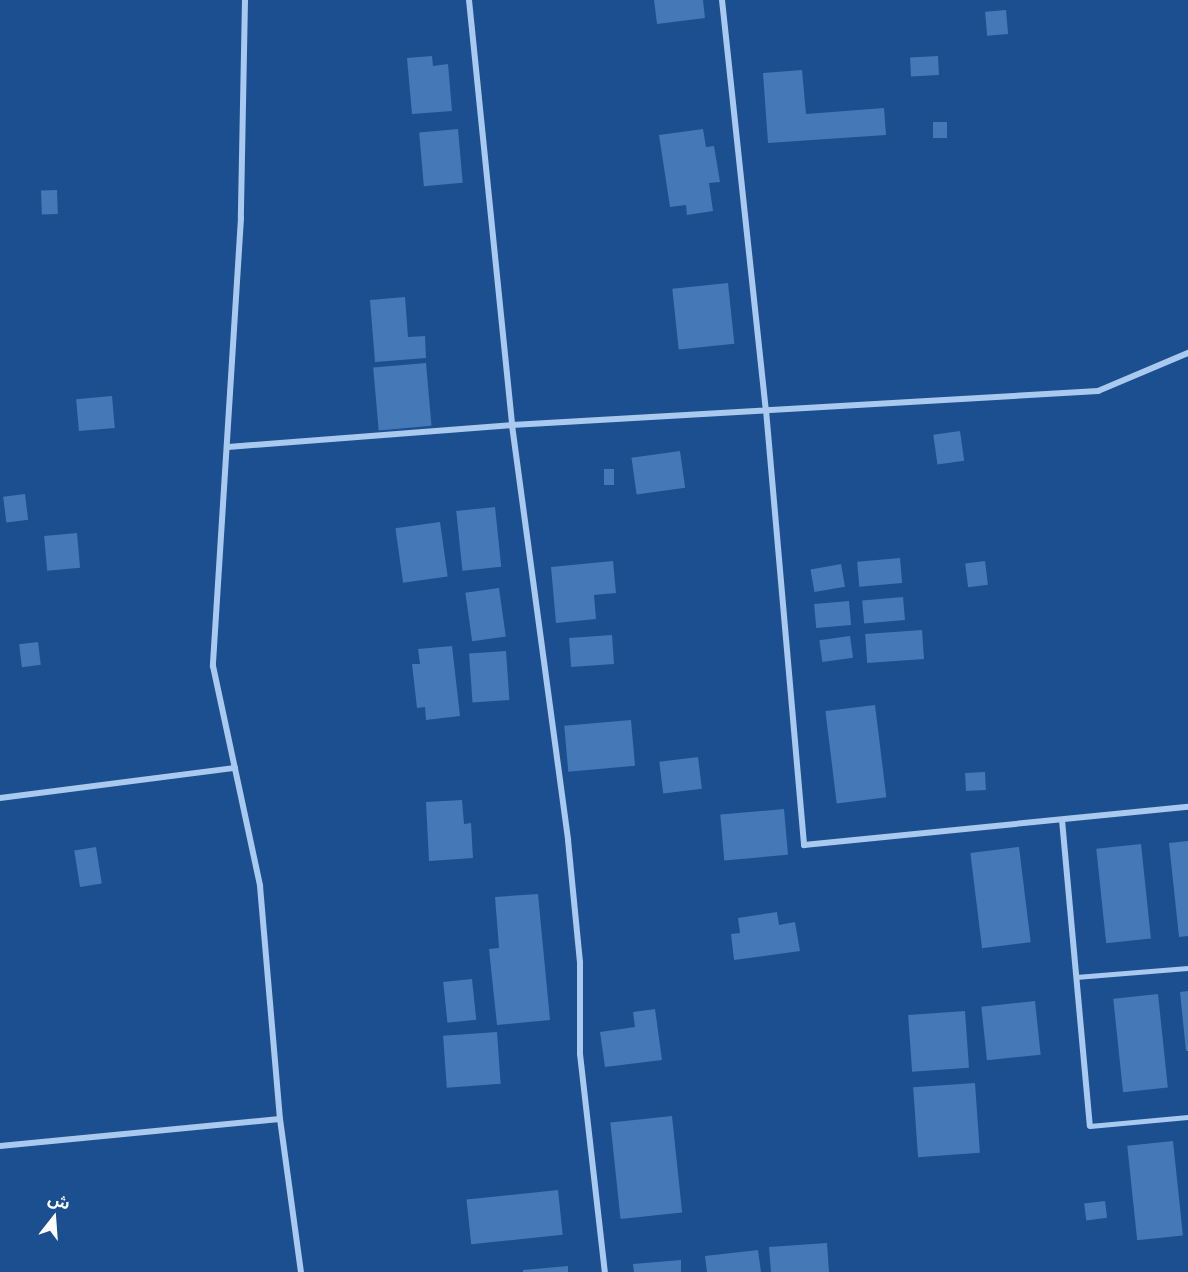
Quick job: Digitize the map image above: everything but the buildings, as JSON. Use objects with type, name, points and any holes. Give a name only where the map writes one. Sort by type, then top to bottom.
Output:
[{"type":"street","points":[[245,0],[241,218],[213,666],[260,886],[280,1119],[301,1272]]},
{"type":"street","points":[[469,0],[512,425],[568,840],[580,962],[580,1054],[605,1272]]},
{"type":"street","points":[[722,0],[766,410],[804,845],[1188,807]]},
{"type":"street","points":[[228,447],[512,425],[1098,391],[1188,353]]},
{"type":"street","points":[[0,798],[235,768]]},
{"type":"street","points":[[1062,820],[1090,1126]]},
{"type":"street","points":[[0,1146],[280,1119]]},
{"type":"lane","points":[[1076,977],[1188,968]]},
{"type":"lane","points":[[1090,1126],[1188,1117]]}]
